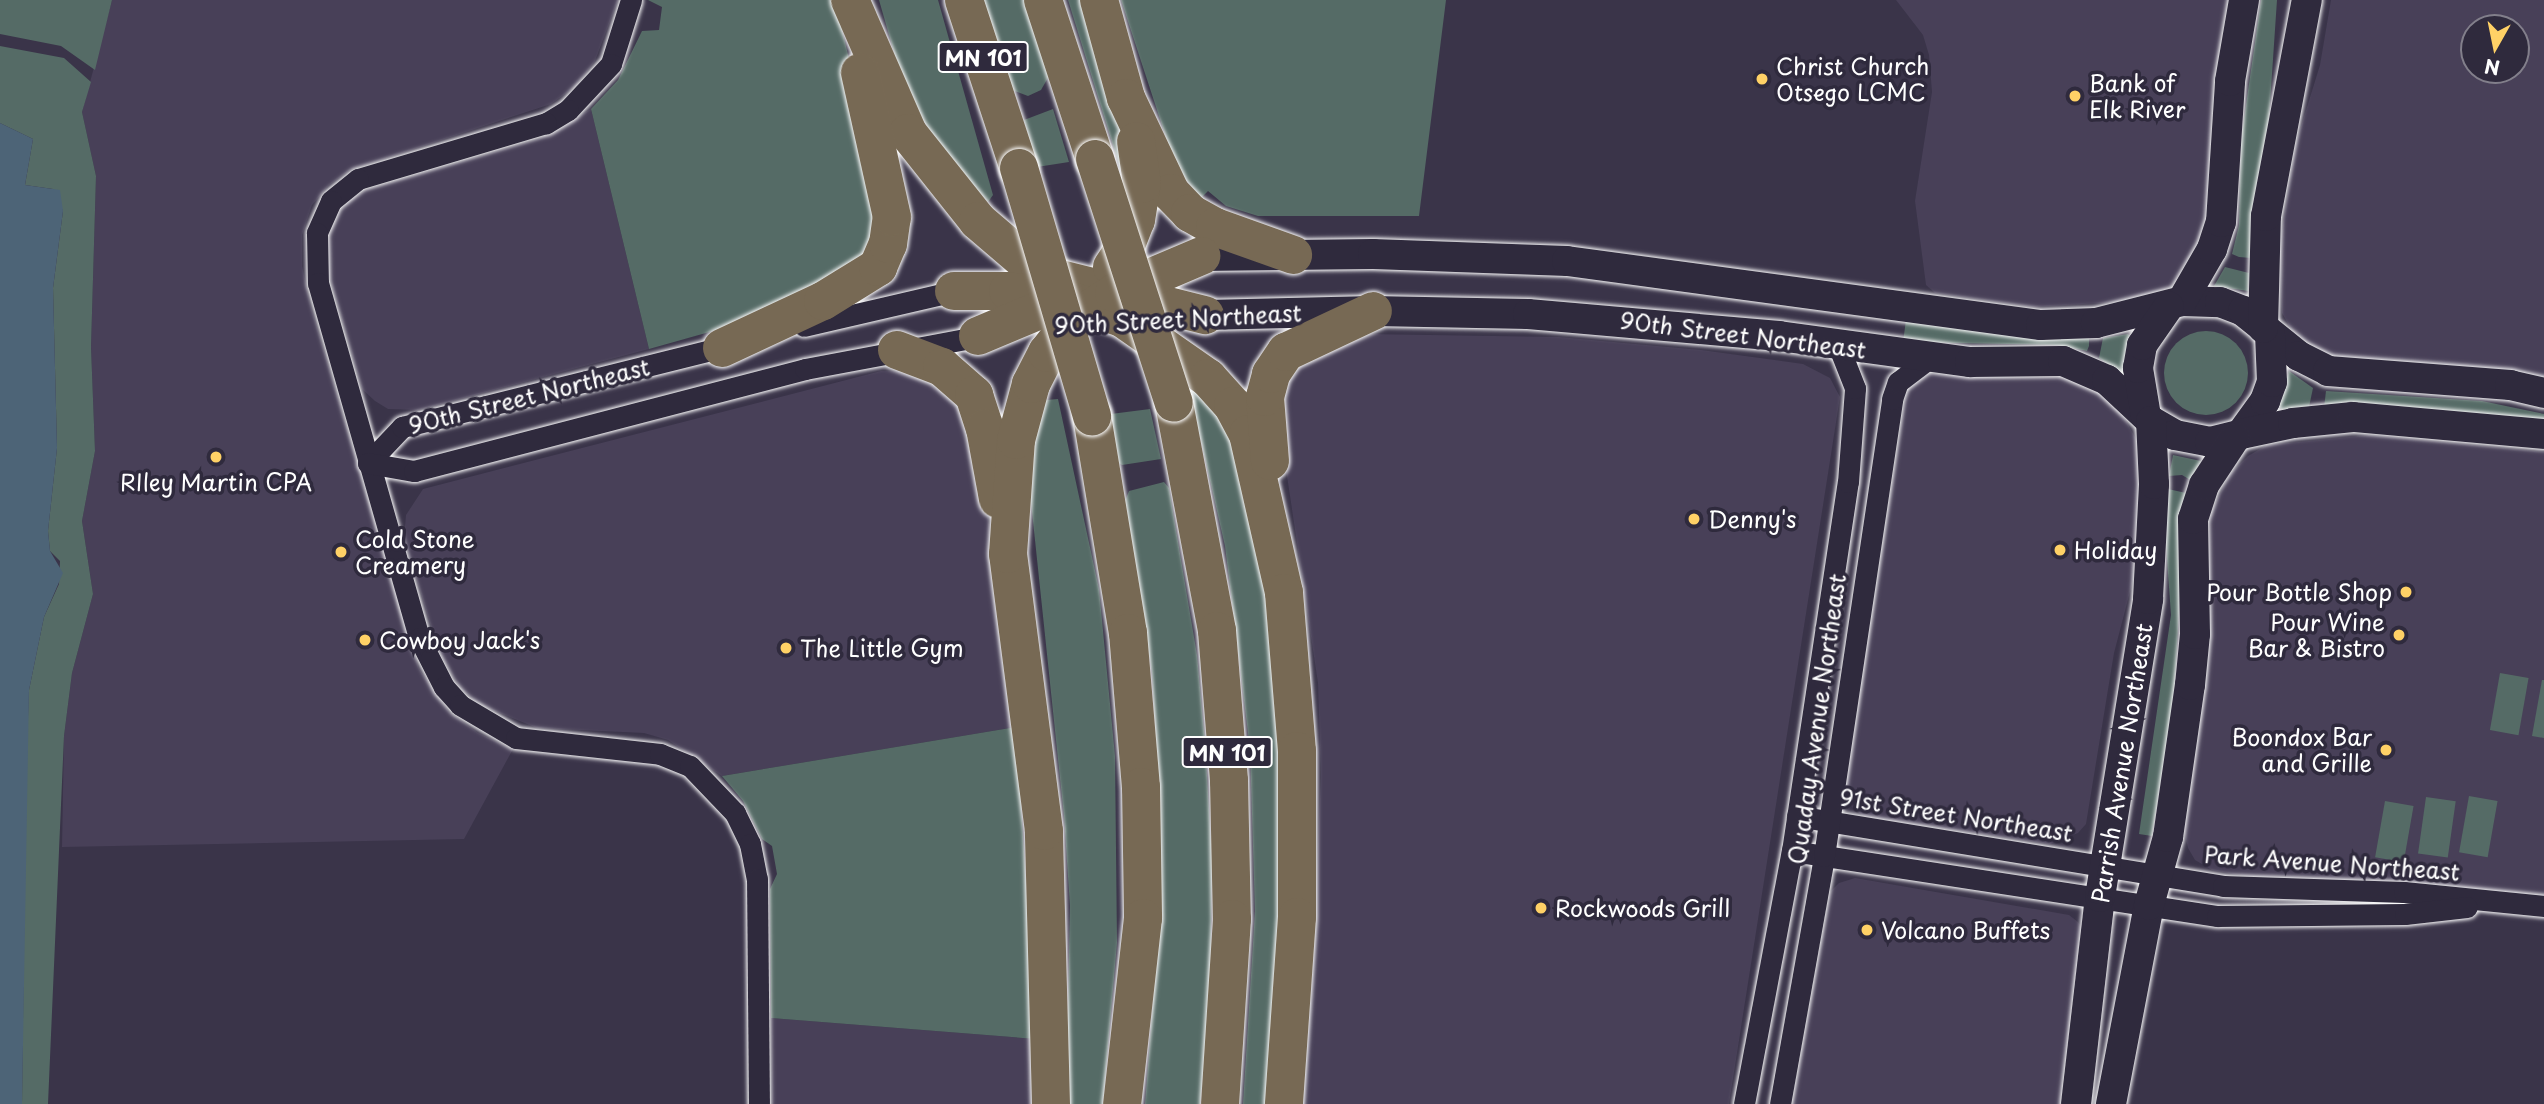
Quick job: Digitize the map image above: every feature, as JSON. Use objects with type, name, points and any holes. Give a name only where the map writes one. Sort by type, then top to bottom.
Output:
[{"type":"highway","name":"MN 101","points":[[964,0],[1019,168],[1092,416],[1128,633],[1141,787],[1143,918],[1122,1104]]},
{"type":"highway","name":"MN 101","points":[[1043,0],[1174,403],[1217,631],[1229,781],[1232,919],[1220,1104]]},
{"type":"highway","points":[[1008,554],[1016,440],[1031,384],[1047,353],[1088,296],[1136,220],[1142,184],[1126,98],[1099,0]]},
{"type":"highway","points":[[850,1],[894,107],[914,142],[978,221],[1208,378],[1233,406],[1248,435],[1268,526],[1276,542]]},
{"type":"highway","points":[[722,348],[853,285],[877,268],[888,244],[892,217],[857,59],[850,1]]},
{"type":"highway","points":[[1126,98],[1158,169],[1185,208],[1215,227],[1293,255]]},
{"type":"highway","points":[[978,336],[1201,256]]},
{"type":"highway","points":[[954,291],[1088,296],[1205,315]]},
{"type":"highway","points":[[1284,1104],[1300,830],[1291,660],[1265,422],[1271,374],[1286,352],[1373,311]]},
{"type":"highway","points":[[897,350],[942,367],[974,394],[985,428],[1008,554],[1044,831],[1051,1104]]},
{"type":"main road","points":[[2244,0],[2228,93],[2221,222],[2212,249],[2175,304],[2142,345],[2138,368],[2149,419],[2192,439],[2238,436],[2293,422],[2353,417],[2544,434]]},
{"type":"main road","points":[[2111,1104],[2150,905],[2168,837],[2195,634],[2193,519],[2204,485],[2265,401],[2272,382],[2266,331],[2266,216],[2307,0]]},
{"type":"main road","points":[[1201,256],[1293,255],[1567,261],[2041,325],[2096,323],[2175,304],[2220,302],[2299,356],[2347,376],[2510,386],[2544,393]]},
{"type":"main road","name":"90th Street Northeast","points":[[1205,315],[1373,311],[1528,314],[1838,345],[1970,362],[2063,361],[2107,380],[2149,419]]},
{"type":"main road","name":"Parrish Avenue Northeast","points":[[2076,1104],[2100,897],[2148,600],[2154,484],[2149,419]]},
{"type":"street","points":[[631,0],[611,64],[568,110],[546,122],[358,179],[331,201],[317,233],[318,283],[419,638],[443,687],[460,705],[516,737],[660,754],[690,766],[735,813],[750,844],[757,879],[759,1104]]},
{"type":"street","name":"90th Street Northeast","points":[[368,463],[402,427],[954,291]]},
{"type":"street","name":"90th Street Northeast","points":[[368,463],[414,471],[805,369],[978,336]]},
{"type":"street","name":"Quaday Avenue Northeast","points":[[1744,1104],[1792,851],[1853,437],[1855,388],[1838,345]]},
{"type":"street","name":"Quaday Avenue Northeast","points":[[1780,1104],[1824,856],[1892,399],[1898,382],[1931,357]]},
{"type":"street","name":"91st Street Northeast","points":[[1797,816],[2106,865]]},
{"type":"street","points":[[1792,851],[2100,897]]},
{"type":"street","name":"Park Avenue Northeast","points":[[2106,865],[2223,886],[2404,892],[2544,906]]},
{"type":"street","name":"Park Avenue Northeast","points":[[2100,897],[2217,916],[2272,918],[2405,914],[2514,902]]},
{"type":"shaded area","points":[[112,0],[618,0],[595,61],[576,86],[551,104],[350,170],[329,185],[312,205],[302,235],[302,266],[310,304],[419,669],[449,712],[478,733],[513,749],[464,839],[62,847],[64,736],[72,673],[93,594],[82,521],[95,451],[91,347],[96,176],[82,112]]},
{"type":"shaded area","points":[[1896,0],[2232,0],[2213,212],[2193,261],[2171,287],[2134,301],[2033,307],[1935,293],[1926,285],[1915,201],[1932,92],[1929,55],[1923,35]]},
{"type":"shaded area","points":[[2331,0],[2544,0],[2544,386],[2367,369],[2315,350],[2291,329],[2282,313],[2279,249],[2296,143],[2320,65]]},
{"type":"shaded area","points":[[591,109],[649,349],[418,410],[388,409],[375,401],[362,389],[328,271],[327,243],[335,216],[348,201],[368,189],[539,139]]},
{"type":"shaded area","points":[[1365,334],[1559,337],[1701,350],[1803,364],[1830,378],[1840,397],[1729,1104],[1297,1104],[1311,1002],[1321,776],[1318,683],[1277,409],[1294,369]]},
{"type":"shaded area","points":[[881,371],[918,372],[974,412],[1016,727],[722,776],[668,740],[644,733],[537,728],[480,705],[460,688],[439,652],[404,538],[406,515],[423,489]]},
{"type":"shaded area","points":[[2051,373],[2074,378],[2103,394],[2120,410],[2137,441],[2140,470],[2138,561],[2114,653],[2086,824],[2078,833],[2050,844],[1864,817],[1852,807],[1844,788],[1907,387],[1929,374]]},
{"type":"shaded area","points":[[2369,435],[2544,452],[2544,899],[2278,882],[2212,870],[2195,860],[2188,848],[2184,830],[2205,666],[2210,515],[2229,475],[2248,456],[2267,445]]},
{"type":"shaded area","points":[[1855,878],[2069,915],[2078,922],[2084,931],[2066,1104],[1792,1104],[1830,892],[1839,883]]},
{"type":"shaded area","points":[[771,1018],[1036,1039],[1037,1104],[772,1104]]},
{"type":"green space","points":[[0,0],[112,0],[95,70],[61,46],[0,34]]},
{"type":"green space","points":[[648,0],[835,0],[884,206],[861,264],[745,322],[649,349],[591,109],[618,80],[642,31],[659,30],[662,7]]},
{"type":"green space","points":[[879,0],[938,0],[993,195],[988,202],[942,150],[918,112],[896,59]]},
{"type":"green space","points":[[981,0],[1025,0],[1049,76],[1041,90],[1028,96],[1012,90]]},
{"type":"green space","points":[[1068,0],[1090,0],[1126,123],[1124,181]]},
{"type":"green space","points":[[1121,0],[1446,0],[1419,216],[1258,216],[1226,206],[1208,191],[1201,198],[1176,168]]},
{"type":"green space","points":[[2261,0],[2277,0],[2268,133],[2251,258],[2232,254],[2239,225],[2241,140]]},
{"type":"green space","points":[[0,46],[64,58],[91,82],[82,112],[96,176],[91,347],[95,451],[82,521],[93,594],[72,673],[64,736],[48,1104],[22,1104],[26,771],[29,690],[44,617],[59,584],[60,561],[50,551],[48,531],[57,448],[53,288],[63,211],[53,189],[25,185],[33,139],[0,123]]},
{"type":"green space","points":[[1053,109],[1069,162],[1037,167],[1024,120]]},
{"type":"green space","points":[[2225,267],[2249,273],[2248,291],[2214,286]]},
{"type":"green space","points":[[1906,320],[2028,338],[2089,338],[2089,346],[2087,351],[2057,345],[1903,342]]},
{"type":"green space","points":[[2206,331],[2229,338],[2241,350],[2248,373],[2241,396],[2229,408],[2206,415],[2183,408],[2171,396],[2164,373],[2171,350],[2183,338]]},
{"type":"green space","points":[[2128,334],[2133,341],[2123,374],[2099,358],[2103,338]]},
{"type":"green space","points":[[2289,371],[2313,388],[2309,407],[2284,412],[2279,406]]},
{"type":"green space","points":[[1187,380],[1232,413],[1272,599],[1283,771],[1273,1104],[1243,1104],[1255,911],[1250,749],[1225,546]]},
{"type":"green space","points":[[2326,391],[2482,401],[2544,414],[2544,424],[2324,408]]},
{"type":"green space","points":[[1058,399],[1099,589],[1115,756],[1117,943],[1103,1104],[1066,1104],[1070,906],[1064,816],[1029,483],[1031,448],[1046,400]]},
{"type":"green space","points":[[1150,409],[1161,459],[1122,465],[1116,461],[1103,415]]},
{"type":"green space","points":[[2173,455],[2201,461],[2192,481],[2182,475],[2169,476]]},
{"type":"green space","points":[[1164,482],[1169,488],[1197,655],[1212,860],[1210,1009],[1200,1104],[1145,1104],[1155,975],[1159,799],[1152,673],[1125,501],[1129,491]]},
{"type":"green space","points":[[2168,489],[2186,493],[2174,697],[2152,836],[2139,834],[2171,615],[2166,545]]},
{"type":"green space","points":[[2500,673],[2529,678],[2518,735],[2490,730]]},
{"type":"green space","points":[[2544,680],[2544,738],[2532,736]]},
{"type":"green space","points":[[1016,727],[1036,1039],[771,1018],[770,889],[777,874],[772,846],[762,839],[743,801],[722,776]]},
{"type":"green space","points":[[2469,796],[2498,801],[2488,857],[2459,852]]},
{"type":"green space","points":[[2426,797],[2456,801],[2448,858],[2418,853]]},
{"type":"green space","points":[[2385,801],[2414,806],[2404,862],[2375,857]]},
{"type":"water","points":[[0,123],[33,139],[25,185],[60,190],[63,211],[53,288],[57,448],[48,531],[50,551],[63,573],[44,617],[29,690],[22,1104],[0,1104]]},
{"type":"place","name":"Christ Church Otsego LCMC","points":[[1762,79]]},
{"type":"place","name":"Bank of Elk River","points":[[2075,96]]},
{"type":"place","name":"RIley Martin CPA","points":[[216,457]]},
{"type":"place","name":"Denny's","points":[[1694,519]]},
{"type":"place","name":"Holiday","points":[[2060,550]]},
{"type":"place","name":"Cold Stone Creamery","points":[[341,552]]},
{"type":"place","name":"Pour Bottle Shop","points":[[2406,592]]},
{"type":"place","name":"Pour Wine Bar & Bistro","points":[[2399,635]]},
{"type":"place","name":"Cowboy Jack's","points":[[365,640]]},
{"type":"place","name":"The Little Gym","points":[[786,648]]},
{"type":"place","name":"Boondox Bar and Grille","points":[[2386,750]]},
{"type":"place","name":"Rockwoods Grill","points":[[1541,908]]},
{"type":"place","name":"Volcano Buffets","points":[[1867,930]]}]
